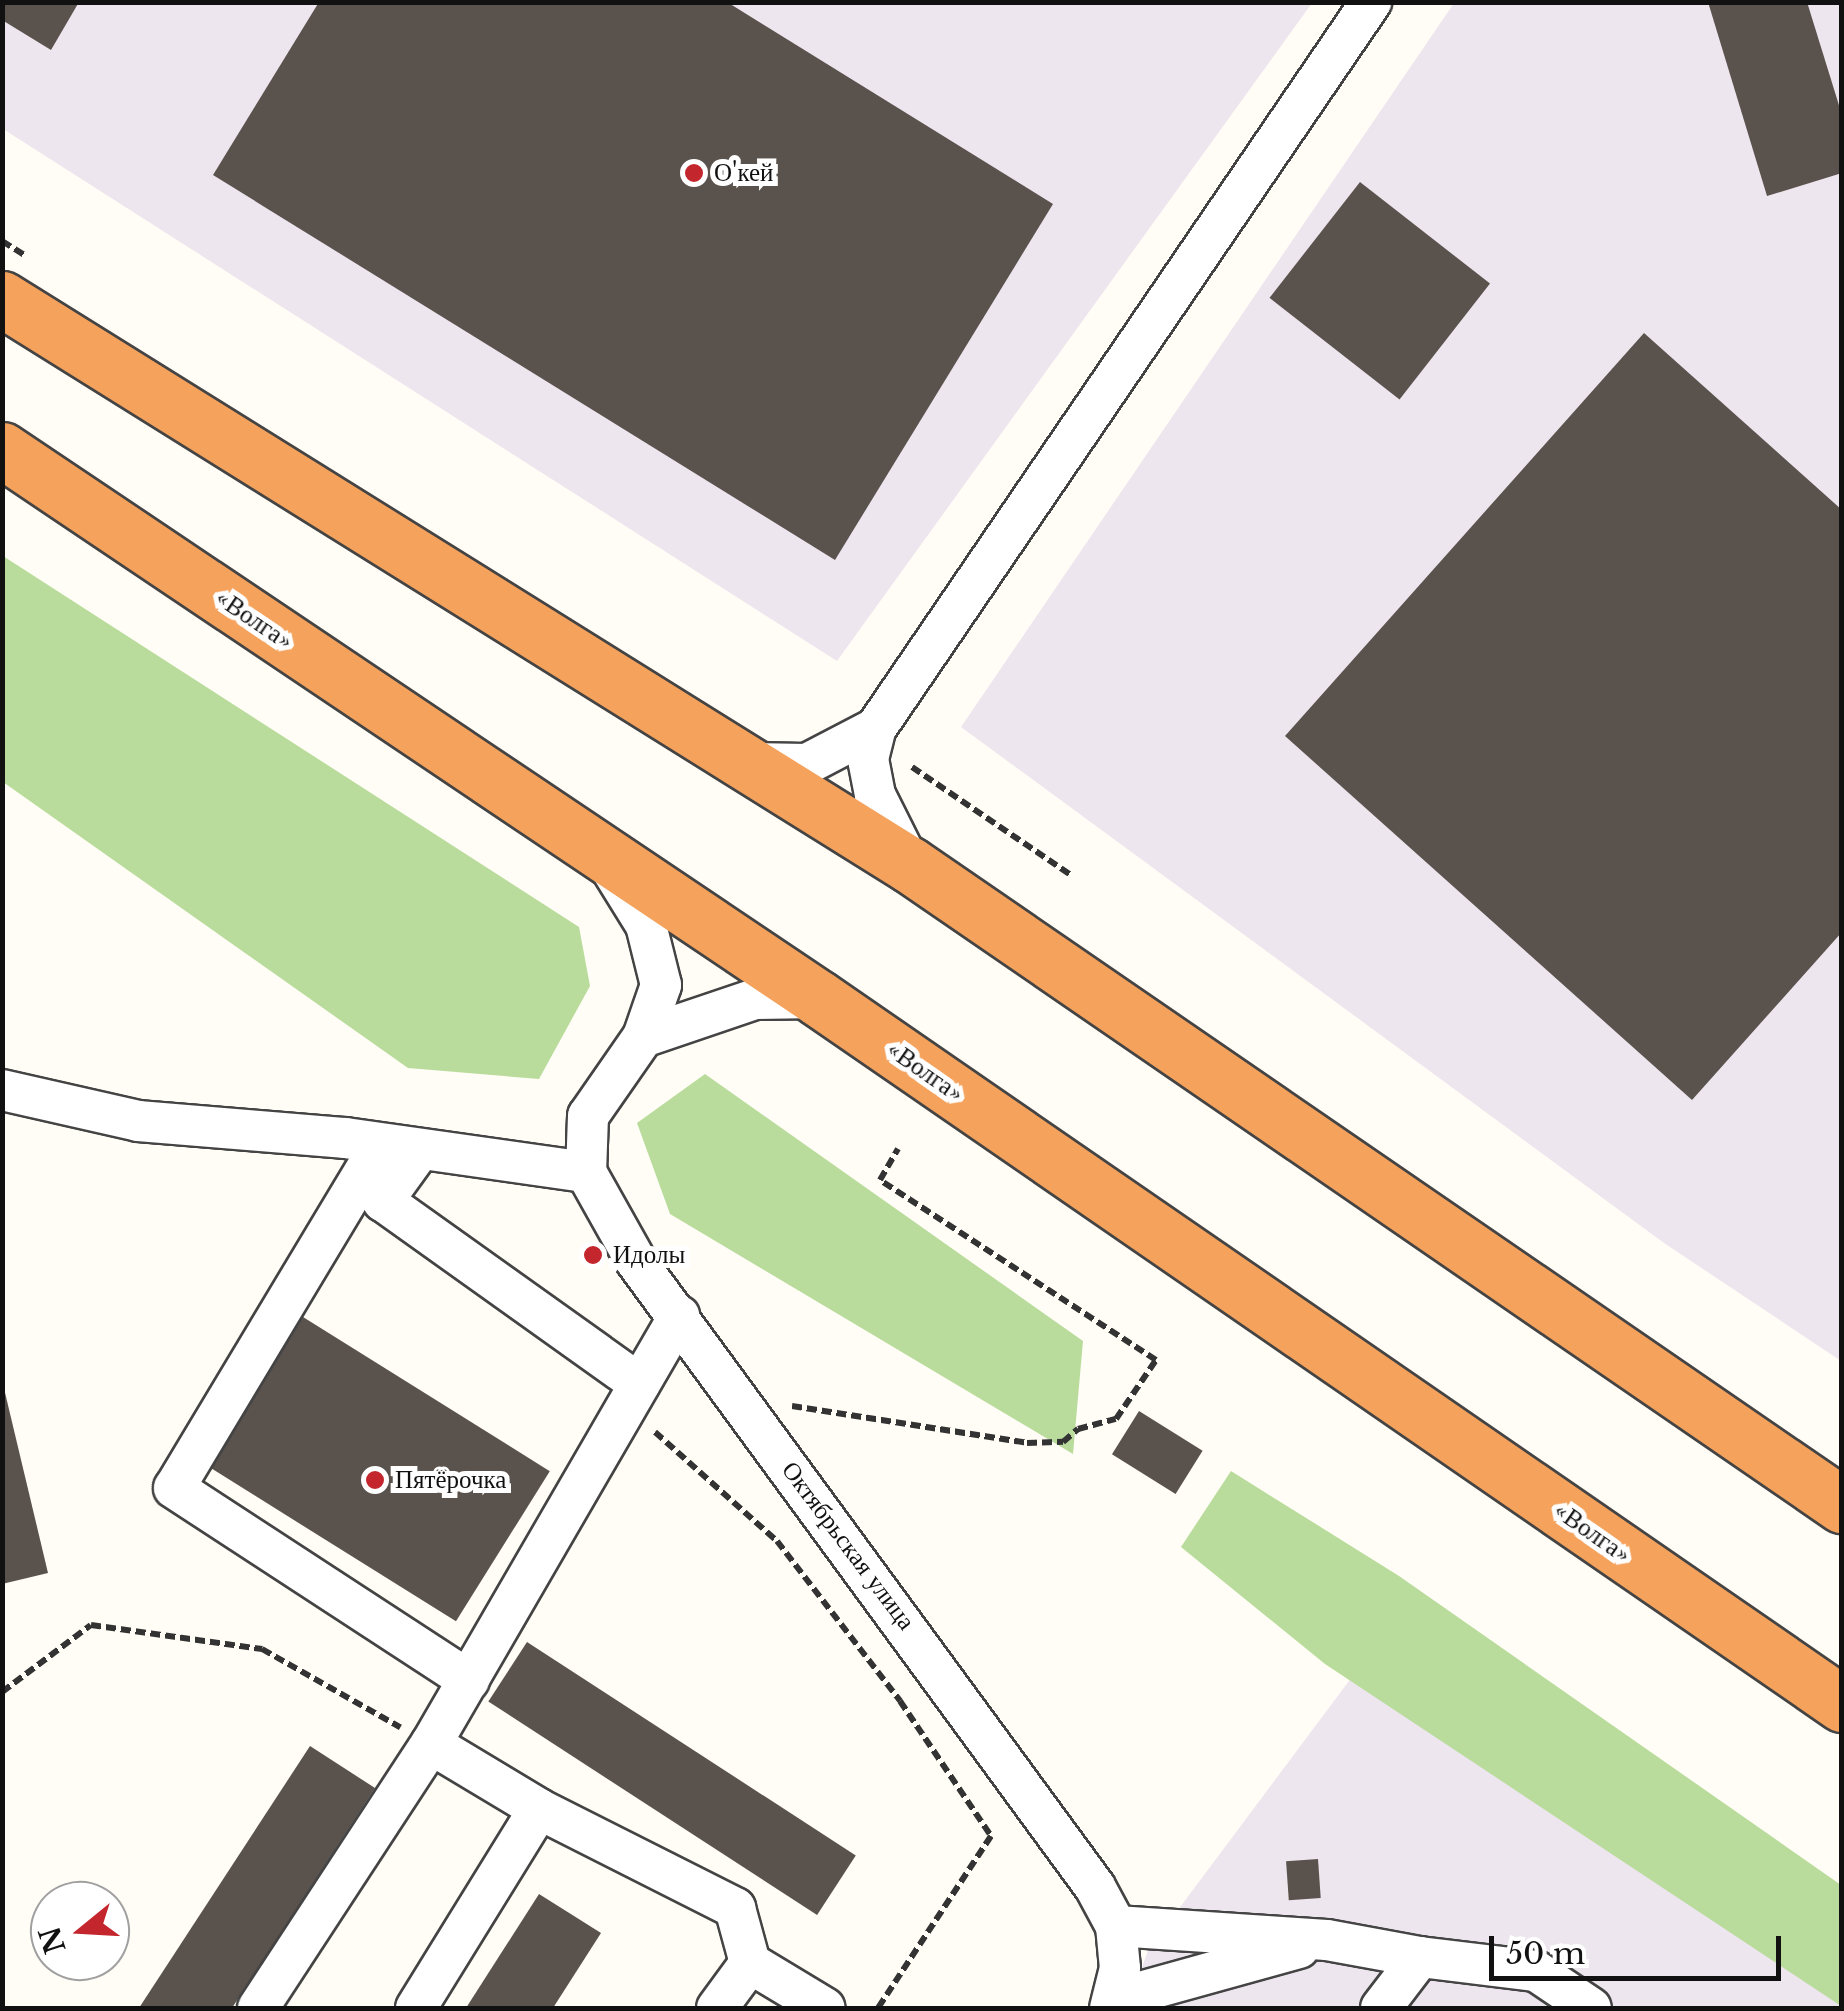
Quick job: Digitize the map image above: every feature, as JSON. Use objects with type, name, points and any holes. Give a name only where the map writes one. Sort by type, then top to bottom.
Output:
[{"type":"highway","points":[[2,298],[732,758],[910,865],[1842,1505]]},
{"type":"highway","name":"«Волга»","points":[[2,450],[818,998],[1842,1704]]},
{"type":"street","points":[[910,865],[875,795],[868,759],[876,728],[1371,2]]},
{"type":"street","points":[[732,758],[766,768],[808,764],[876,728]]},
{"type":"street","points":[[2,1090],[138,1121],[586,1172],[588,1116],[643,1038],[661,985],[656,952],[631,892],[596,852]]},
{"type":"street","points":[[643,1038],[755,999],[818,998]]},
{"type":"street","points":[[400,1148],[383,1202],[633,1395]]},
{"type":"street","points":[[400,1148],[174,1488],[468,1680]]},
{"type":"street","name":"Октябрьская улица","points":[[586,1172],[636,1261],[1004,1758],[1116,1926]]},
{"type":"street","points":[[258,2008],[431,1744],[679,1316]]},
{"type":"street","points":[[431,1744],[539,1809],[736,1908],[750,1963],[825,2008]]},
{"type":"street","points":[[416,2008],[539,1809]]},
{"type":"street","points":[[1328,1940],[1112,2004],[1120,1968],[1116,1926],[1328,1940],[1420,1957],[1536,1971],[1591,2008]]},
{"type":"street","points":[[1381,2008],[1420,1957]]},
{"type":"street","points":[[718,2008],[750,1963]]},
{"type":"path","points":[[908,758],[916,776],[1071,875]]},
{"type":"path","points":[[736,1397],[1027,1443],[1062,1442],[1078,1429],[1116,1420],[1156,1360],[880,1180],[898,1149]]},
{"type":"path","points":[[633,1395],[777,1541],[900,1701],[991,1836],[878,2008]]},
{"type":"path","points":[[2,1692],[91,1626],[262,1649],[431,1744]]},
{"type":"shaded area","points":[[2,3],[1312,3],[837,661],[3,129]]},
{"type":"shaded area","points":[[1454,3],[1841,3],[1841,1361],[1664,1243],[961,727]]},
{"type":"shaded area","points":[[1396,1618],[1841,1925],[1841,2008],[1128,2008],[1148,1950]]},
{"type":"green space","points":[[3,556],[579,927],[590,986],[539,1079],[408,1068],[3,782]]},
{"type":"green space","points":[[705,1074],[1083,1341],[1073,1454],[670,1214],[637,1123]]},
{"type":"green space","points":[[1231,1471],[1399,1576],[1841,1885],[1841,2006],[1325,1664],[1181,1547]]},
{"type":"building","points":[[2,2],[79,2],[51,50],[2,20]]},
{"type":"building","points":[[319,2],[727,2],[1053,204],[835,560],[213,175]]},
{"type":"building","points":[[1708,2],[1807,2],[1842,115],[1842,173],[1767,196]]},
{"type":"building","points":[[1360,182],[1490,284],[1400,399],[1269,298]]},
{"type":"building","points":[[1644,333],[1842,510],[1842,932],[1692,1100],[1285,736]]},
{"type":"building","points":[[303,1317],[550,1471],[456,1621],[209,1467]]},
{"type":"building","points":[[2,1380],[48,1573],[2,1584]]},
{"type":"building","points":[[1139,1411],[1203,1451],[1176,1494],[1112,1454]]},
{"type":"building","points":[[527,1642],[856,1855],[817,1915],[488,1702]]},
{"type":"building","points":[[310,1746],[375,1788],[232,2008],[139,2008]]},
{"type":"building","points":[[1318,1859],[1321,1898],[1289,1900],[1286,1861]]},
{"type":"building","points":[[539,1894],[601,1933],[553,2008],[466,2008]]},
{"type":"place","name":"О'кей","points":[[694,173]]},
{"type":"place","name":"Идолы","points":[[593,1255]]},
{"type":"place","name":"Пятёрочка","points":[[375,1480]]}]
